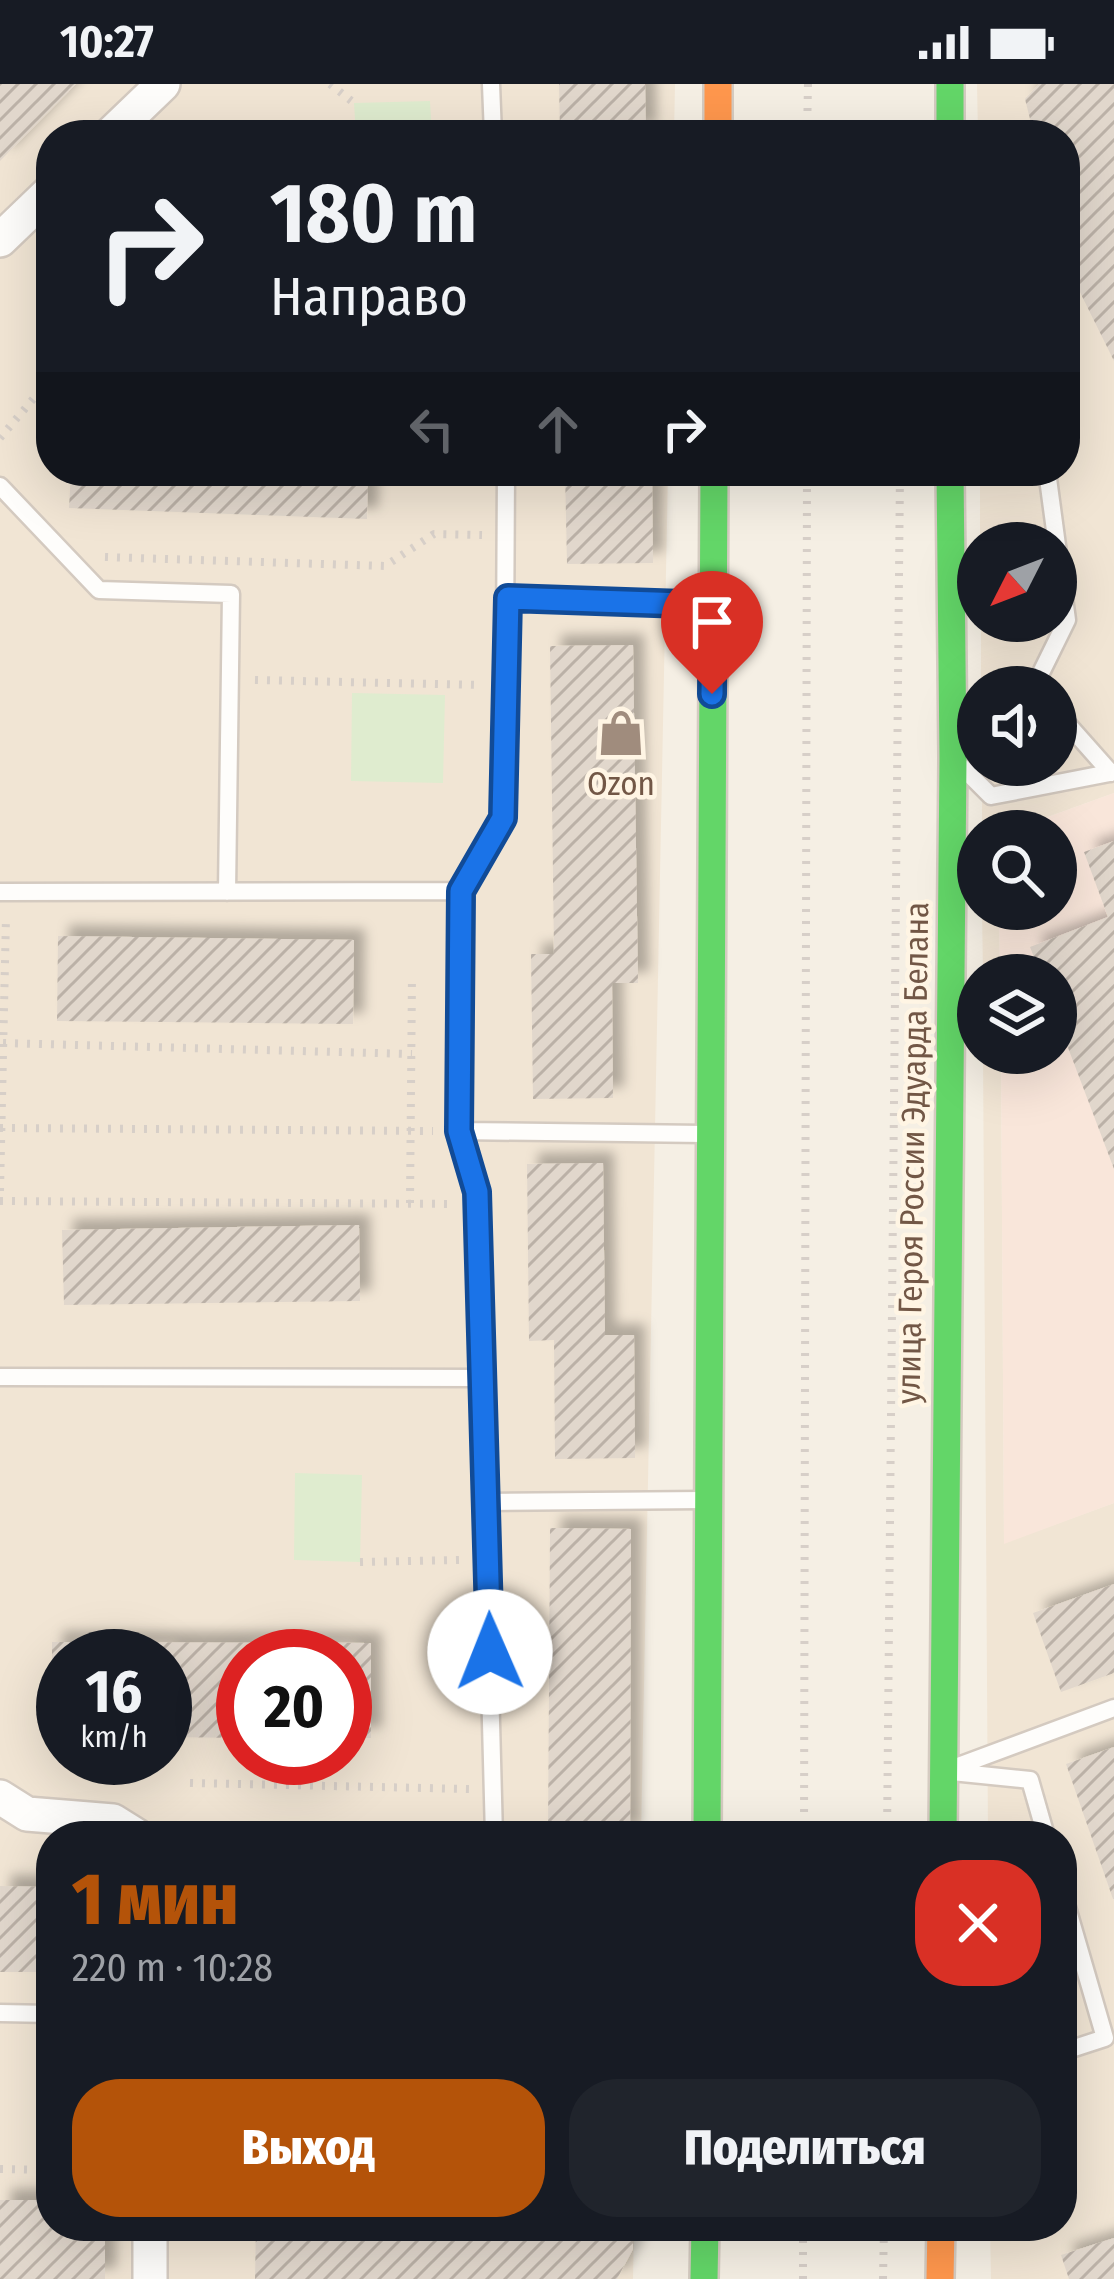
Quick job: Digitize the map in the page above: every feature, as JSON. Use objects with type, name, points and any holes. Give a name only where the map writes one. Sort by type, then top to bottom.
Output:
[{"type":"street","points":[[126,120],[163,84]]},
{"type":"street","points":[[718,84],[718,120]]},
{"type":"street","points":[[950,84],[950,120]]},
{"type":"street","points":[[0,240],[36,205]]},
{"type":"street","points":[[707,1821],[714,486]]},
{"type":"street","name":"улица Героя России Эдуарда Белана","points":[[943,1821],[953,758],[950,486]]},
{"type":"street","points":[[0,1797],[27,1814],[113,1821]]},
{"type":"street","points":[[150,2241],[150,2279]]},
{"type":"street","points":[[704,2279],[705,2241]]},
{"type":"street","points":[[940,2279],[941,2241]]},
{"type":"lane","points":[[491,84],[492,120]]},
{"type":"lane","points":[[0,486],[99,590],[231,594],[227,892]]},
{"type":"lane","points":[[494,1821],[478,1204],[459,1131],[461,891],[503,818],[506,486]]},
{"type":"lane","points":[[1044,666],[1067,620],[1048,486]]},
{"type":"lane","points":[[508,598],[713,605]]},
{"type":"lane","points":[[1077,734],[1113,773]]},
{"type":"lane","points":[[953,758],[991,796],[1113,773]]},
{"type":"lane","points":[[3,892],[461,891]]},
{"type":"lane","points":[[459,1131],[711,1134]]},
{"type":"lane","points":[[0,1378],[484,1378]]},
{"type":"lane","points":[[488,1502],[710,1500]]},
{"type":"lane","points":[[944,1771],[1114,1708]]},
{"type":"lane","points":[[944,1771],[1030,1780],[1042,1821]]},
{"type":"lane","points":[[1077,1941],[1105,2038],[1077,2047]]},
{"type":"lane","points":[[0,2013],[36,2014]]},
{"type":"path","points":[[330,84],[354,104]]},
{"type":"path","points":[[808,84],[808,120]]},
{"type":"path","points":[[0,438],[36,396]]},
{"type":"path","points":[[804,1821],[807,486]]},
{"type":"path","points":[[887,1821],[900,486]]},
{"type":"path","points":[[67,556],[386,566],[434,534],[507,536]]},
{"type":"path","points":[[230,680],[506,686]]},
{"type":"path","points":[[0,1191],[3,892]]},
{"type":"path","points":[[410,1204],[412,975]]},
{"type":"path","points":[[3,1042],[412,1054]]},
{"type":"path","points":[[1,1128],[459,1131]]},
{"type":"path","points":[[0,1201],[478,1204]]},
{"type":"path","points":[[360,1562],[487,1559]]},
{"type":"path","points":[[192,1784],[493,1789]]},
{"type":"path","points":[[0,2169],[36,2170]]},
{"type":"path","points":[[803,2241],[803,2279]]},
{"type":"path","points":[[883,2279],[884,2241]]},
{"type":"shaded area","points":[[0,84],[675,84],[674,120],[36,120],[36,486],[668,486],[641,1821],[36,1821],[36,2241],[634,2241],[633,2279],[0,2279]]},
{"type":"shaded area","points":[[977,84],[1114,84],[1114,793],[1067,810],[982,810],[982,786],[1077,786],[1077,666],[981,666],[981,642],[1077,642],[1077,522],[980,522],[980,486],[1080,486],[1080,120],[978,120]]},
{"type":"shaded area","points":[[1114,793],[1114,1503],[1004,1544],[1001,1074],[1077,1074],[1077,954],[1000,954],[999,930],[1077,930],[1077,810],[1067,810]]},
{"type":"shaded area","points":[[982,930],[999,930],[1000,954],[983,954]]},
{"type":"shaded area","points":[[983,1074],[1001,1074],[1004,1543],[1114,1503],[1114,2279],[991,2279],[990,2241],[1077,2241],[1077,1821],[988,1821]]},
{"type":"green space","points":[[430,101],[431,120],[355,120],[354,103]]},
{"type":"green space","points":[[352,693],[445,695],[443,783],[351,781]]},
{"type":"green space","points":[[295,1473],[362,1475],[360,1562],[294,1560]]},
{"type":"building","points":[[0,84],[76,84],[36,120],[0,161]]},
{"type":"building","points":[[559,84],[645,84],[646,120],[560,120]]},
{"type":"building","points":[[1039,84],[1114,84],[1114,361],[1080,292],[1080,120],[1030,120],[1025,99]]},
{"type":"building","points":[[70,486],[368,486],[367,519],[69,508]]},
{"type":"building","points":[[565,486],[652,486],[653,563],[567,564]]},
{"type":"building","points":[[633,645],[638,983],[612,983],[613,1098],[533,1099],[531,954],[554,954],[550,646]]},
{"type":"building","points":[[1114,841],[1114,1169],[1077,1071],[1077,954],[1033,954],[1030,947],[1108,917],[1084,852]]},
{"type":"building","points":[[58,936],[354,940],[353,1024],[57,1021]]},
{"type":"building","points":[[603,1163],[605,1335],[634,1335],[635,1458],[555,1459],[554,1340],[529,1341],[527,1164]]},
{"type":"building","points":[[359,1225],[360,1301],[64,1305],[62,1230]]},
{"type":"building","points":[[550,1528],[631,1529],[630,1821],[548,1821]]},
{"type":"building","points":[[1114,1584],[1114,1673],[1061,1692],[1033,1613]]},
{"type":"building","points":[[192,1642],[216,1643],[216,1738],[192,1737]]},
{"type":"building","points":[[1114,1747],[1114,1899],[1113,1899],[1066,1764]]},
{"type":"building","points":[[0,1886],[36,1887],[36,1972],[0,1972]]},
{"type":"building","points":[[0,2200],[36,2200],[36,2241],[105,2241],[105,2279],[0,2279]]},
{"type":"building","points":[[1114,2238],[1114,2279],[1069,2279],[1061,2255]]},
{"type":"building","points":[[256,2241],[633,2241],[617,2279],[255,2279]]},
{"type":"traffic: fast","points":[[950,84],[950,120]]},
{"type":"traffic: fast","points":[[707,1821],[714,486]]},
{"type":"traffic: fast","points":[[943,1821],[953,758],[950,486]]},
{"type":"traffic: fast","points":[[704,2279],[705,2241]]},
{"type":"traffic: slow","points":[[718,84],[718,120]]},
{"type":"traffic: slow","points":[[940,2279],[941,2241]]},
{"type":"place","name":"Ozon","points":[[621,733]]},
{"type":"route","points":[[490,1652],[477,1192],[459,1131],[461,891],[503,818],[508,598],[713,605],[712,694]]}]
